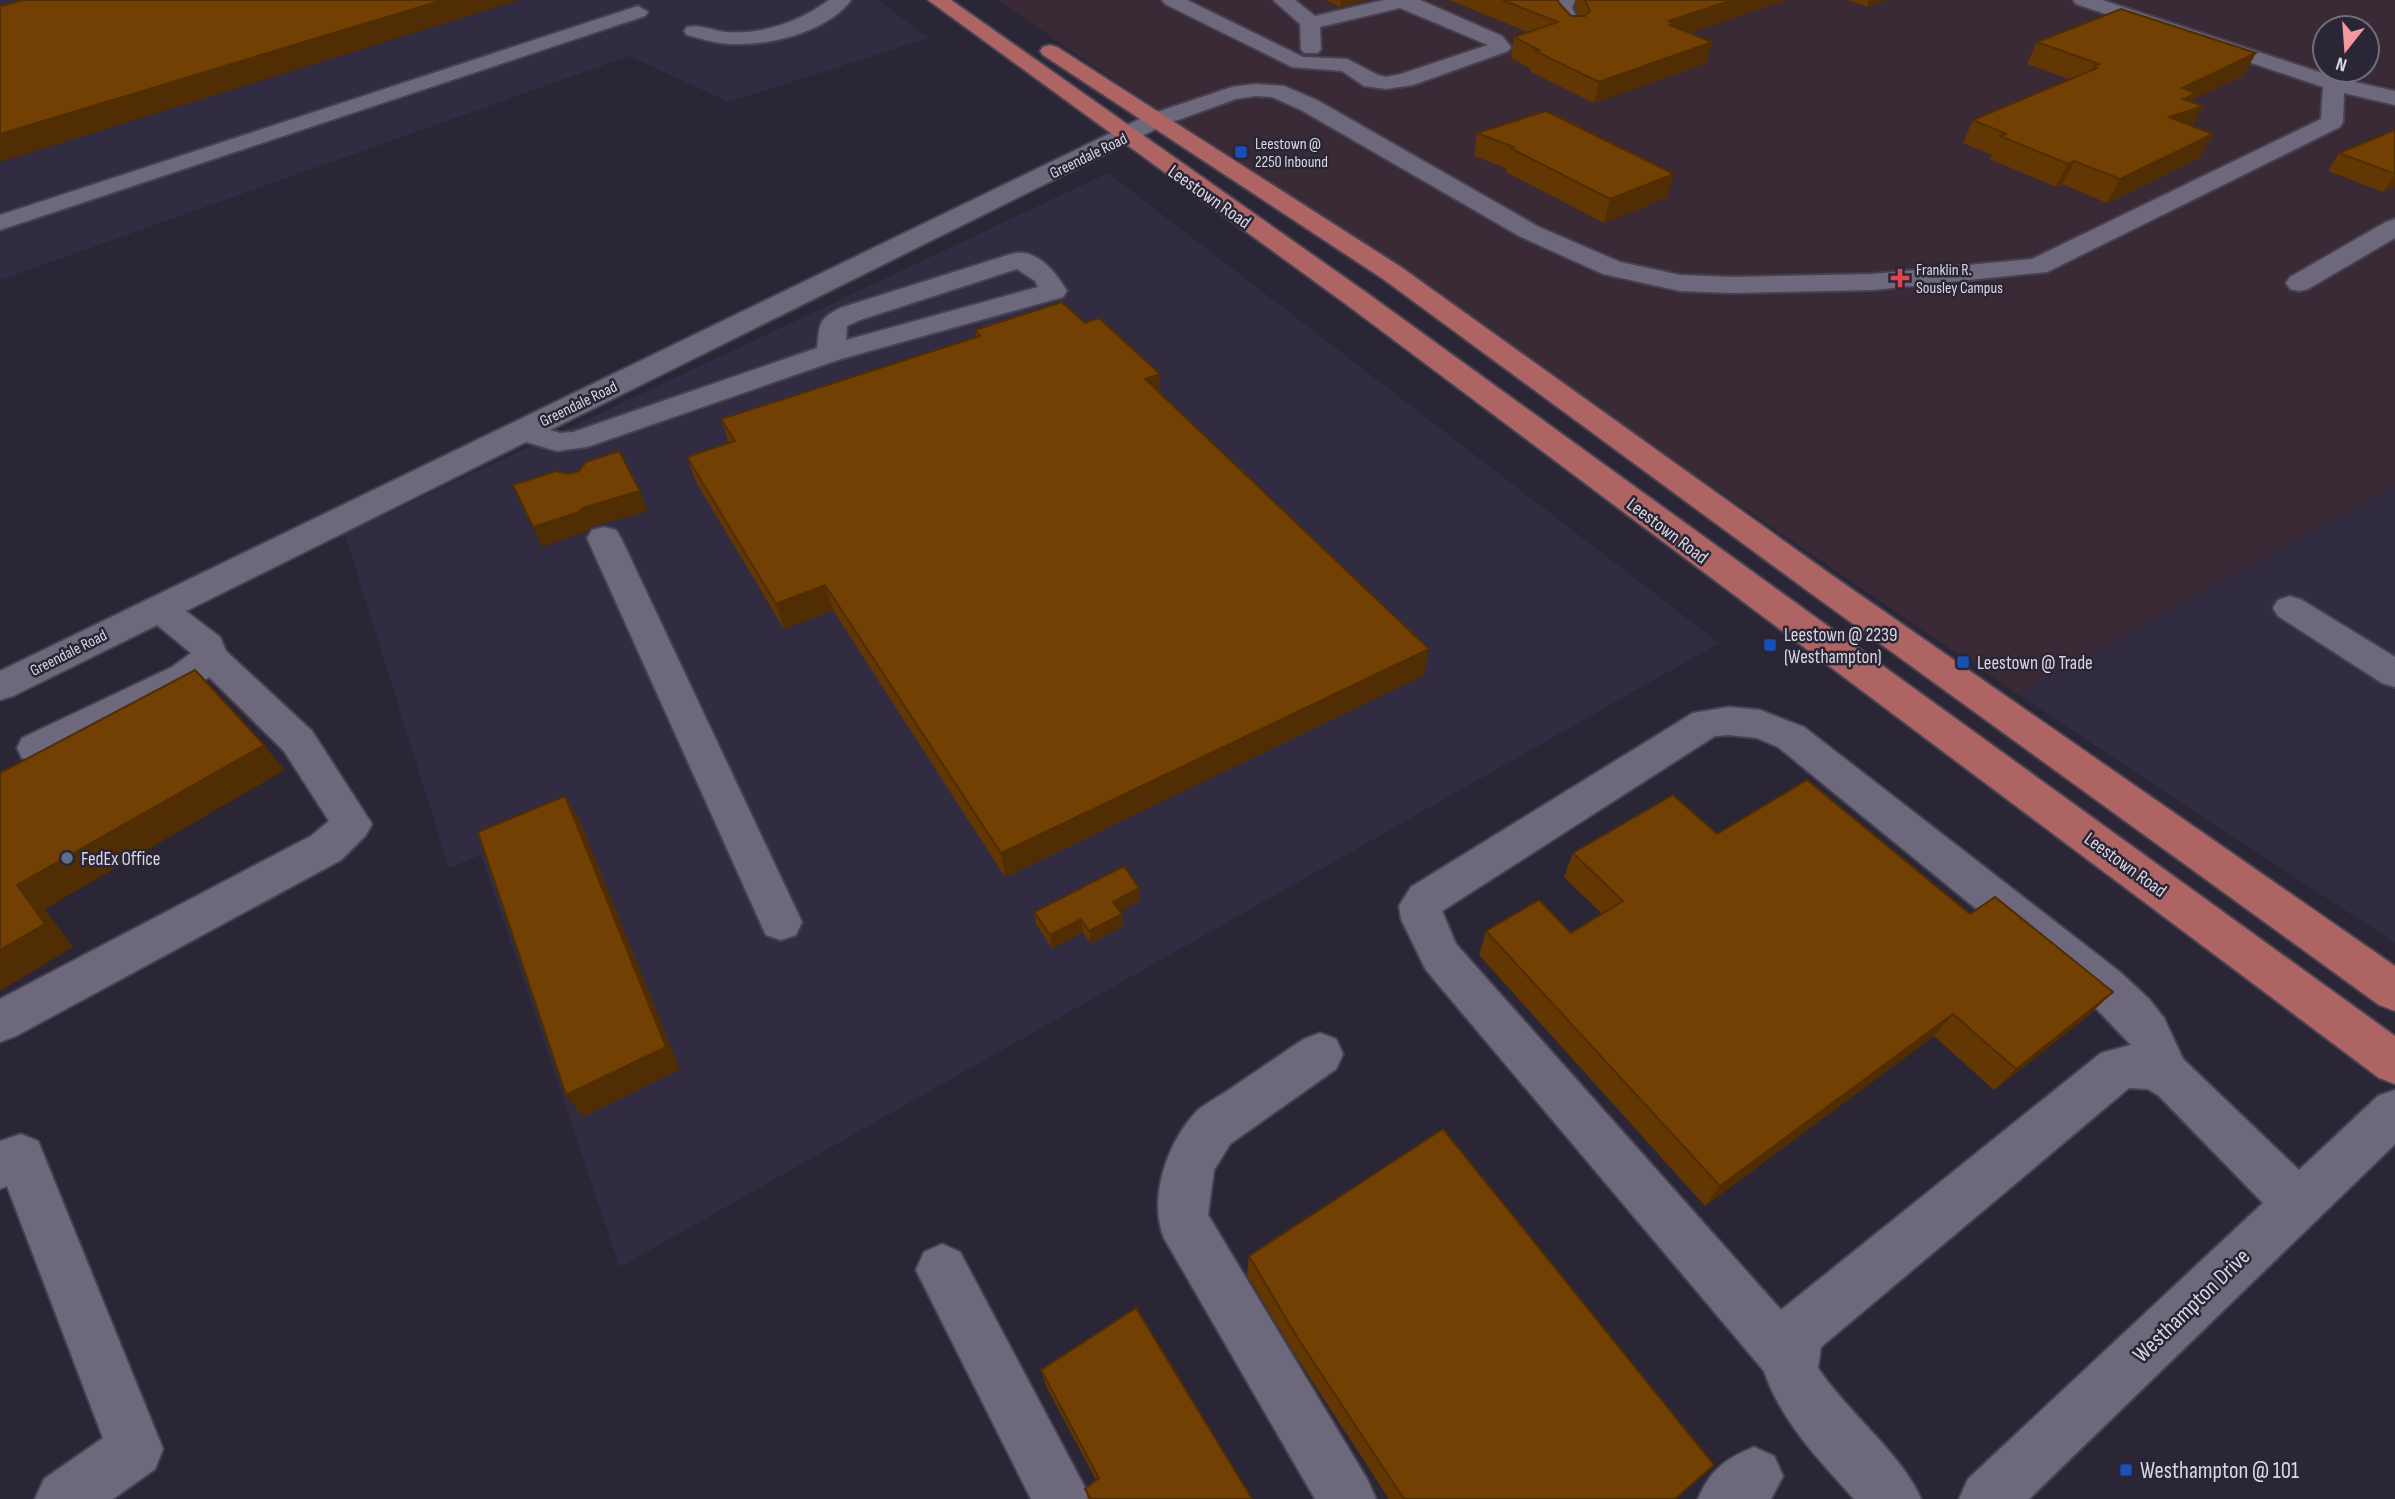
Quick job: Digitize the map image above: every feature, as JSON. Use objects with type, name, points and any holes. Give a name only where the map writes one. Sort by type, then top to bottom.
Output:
[{"type":"main road","name":"Leestown Road","points":[[939,0],[1141,128],[1392,273],[1821,584],[2395,991]]},
{"type":"main road","name":"Leestown Road","points":[[1037,42],[1357,299],[2395,1063]]},
{"type":"street","points":[[292,104],[611,0]]},
{"type":"street","points":[[694,31],[725,39],[769,35],[821,15],[841,0]]},
{"type":"street","points":[[1172,0],[1299,63],[1347,65],[1372,81],[1386,83],[1405,80],[1501,47],[1495,40],[1413,4],[1400,2],[1311,23]]},
{"type":"street","points":[[1283,0],[1311,23],[1312,38],[1310,51],[1276,90],[1309,106],[1530,232],[1612,268],[1680,283],[1732,285],[1873,282],[2038,265],[2332,122],[2337,84]]},
{"type":"street","points":[[1565,0],[1562,8],[1567,22],[1574,30]]},
{"type":"street","points":[[2083,0],[2311,69]]},
{"type":"street","points":[[0,223],[638,12]]},
{"type":"street","points":[[1336,18],[1347,65]]},
{"type":"street","points":[[2358,84],[2395,97]]},
{"type":"street","name":"Greendale Road","points":[[0,687],[158,607],[1141,128],[1232,93],[1276,90]]},
{"type":"street","points":[[2299,283],[2395,227]]},
{"type":"street","points":[[522,430],[557,442],[585,438],[831,353],[1054,291],[1045,276],[1020,259],[850,314],[834,322],[831,353]]},
{"type":"street","points":[[557,442],[571,471]]},
{"type":"street","points":[[604,538],[781,922]]},
{"type":"street","points":[[0,1023],[327,848],[352,824],[298,741],[210,657],[207,646],[158,607]]},
{"type":"street","points":[[2290,608],[2395,674]]},
{"type":"street","points":[[36,748],[185,676],[210,657]]},
{"type":"street","points":[[1792,1363],[1441,957],[1422,919],[1420,906],[1426,899],[1706,723],[1726,719],[1770,726],[1791,737],[2104,986],[2141,1021],[2158,1048],[2162,1070]]},
{"type":"street","points":[[1320,1054],[1213,1128],[1191,1162],[1184,1191],[1182,1220],[1347,1499]]},
{"type":"street","points":[[1892,1499],[1813,1408],[1791,1374],[1793,1346],[1799,1330],[2118,1068],[2138,1064],[2162,1070],[2298,1204]]},
{"type":"street","name":"Westhampton Drive","points":[[1988,1499],[2395,1112]]},
{"type":"street","points":[[0,1165],[21,1158],[135,1449],[64,1499]]},
{"type":"street","points":[[942,1270],[1062,1499]]},
{"type":"shaded area","points":[[0,0],[878,0],[928,38],[729,102],[629,56],[0,280]]},
{"type":"shaded area","name":"Franklin R. Sousley Campus","points":[[997,0],[2395,0],[2395,486],[2017,694]]},
{"type":"shaded area","points":[[1108,173],[1719,643],[620,1267],[481,855],[449,868],[345,534]]},
{"type":"shaded area","points":[[2395,486],[2395,943],[2017,694]]},
{"type":"building","points":[[23,0],[443,0],[0,134],[0,6]]},
{"type":"building","points":[[1502,0],[1558,0],[1571,16],[1585,16],[1590,11],[1585,0],[1732,0],[1669,21],[1675,23],[1670,25],[1712,42],[1599,82],[1535,51],[1539,50],[1514,37],[1558,22]]},
{"type":"building","points":[[2121,9],[2256,53],[2182,88],[2196,93],[2183,99],[2203,106],[2169,117],[2213,134],[2120,179],[2074,161],[2068,164],[2000,136],[2006,134],[1973,120],[2097,68],[2094,66],[2099,64],[2037,42]]},
{"type":"building","points":[[1546,111],[1674,174],[1610,199],[1510,148],[1514,147],[1477,133]]},
{"type":"building","points":[[2395,130],[2395,174],[2339,153]]},
{"type":"building","points":[[1062,302],[1085,323],[1099,318],[1160,374],[1145,379],[1429,649],[1001,853],[825,585],[776,604],[687,457],[735,441],[721,419],[980,336],[975,330]]},
{"type":"building","points":[[619,451],[640,491],[533,527],[513,485],[556,471],[568,474],[579,471],[586,462]]},
{"type":"building","name":"FedEx Office","points":[[195,670],[264,745],[17,885],[45,924],[0,950],[0,773]]},
{"type":"building","points":[[1807,780],[1970,914],[1995,897],[2113,992],[2016,1069],[1953,1014],[1720,1186],[1486,931],[1539,900],[1571,933],[1623,901],[1573,853],[1673,795],[1717,834]]},
{"type":"building","points":[[565,796],[666,1047],[566,1095],[478,832]]},
{"type":"building","points":[[1124,866],[1139,888],[1113,902],[1122,914],[1089,931],[1081,919],[1050,935],[1034,912]]},
{"type":"building","points":[[1443,1129],[1714,1465],[1675,1499],[1404,1499],[1297,1337],[1249,1256]]},
{"type":"building","points":[[1136,1308],[1252,1499],[1091,1499],[1085,1489],[1099,1478],[1041,1370]]},
{"type":"place","name":"Leestown @ 2250 Inbound","points":[[1241,152]]},
{"type":"place","name":"Franklin R. Sousley Campus","points":[[1900,278]]},
{"type":"place","name":"Leestown @ 2239 (Westhampton)","points":[[1770,645]]},
{"type":"place","name":"Leestown @ Trade","points":[[1963,662]]},
{"type":"place","name":"FedEx Office","points":[[67,858]]},
{"type":"place","name":"Westhampton @ 101","points":[[2126,1470]]}]
